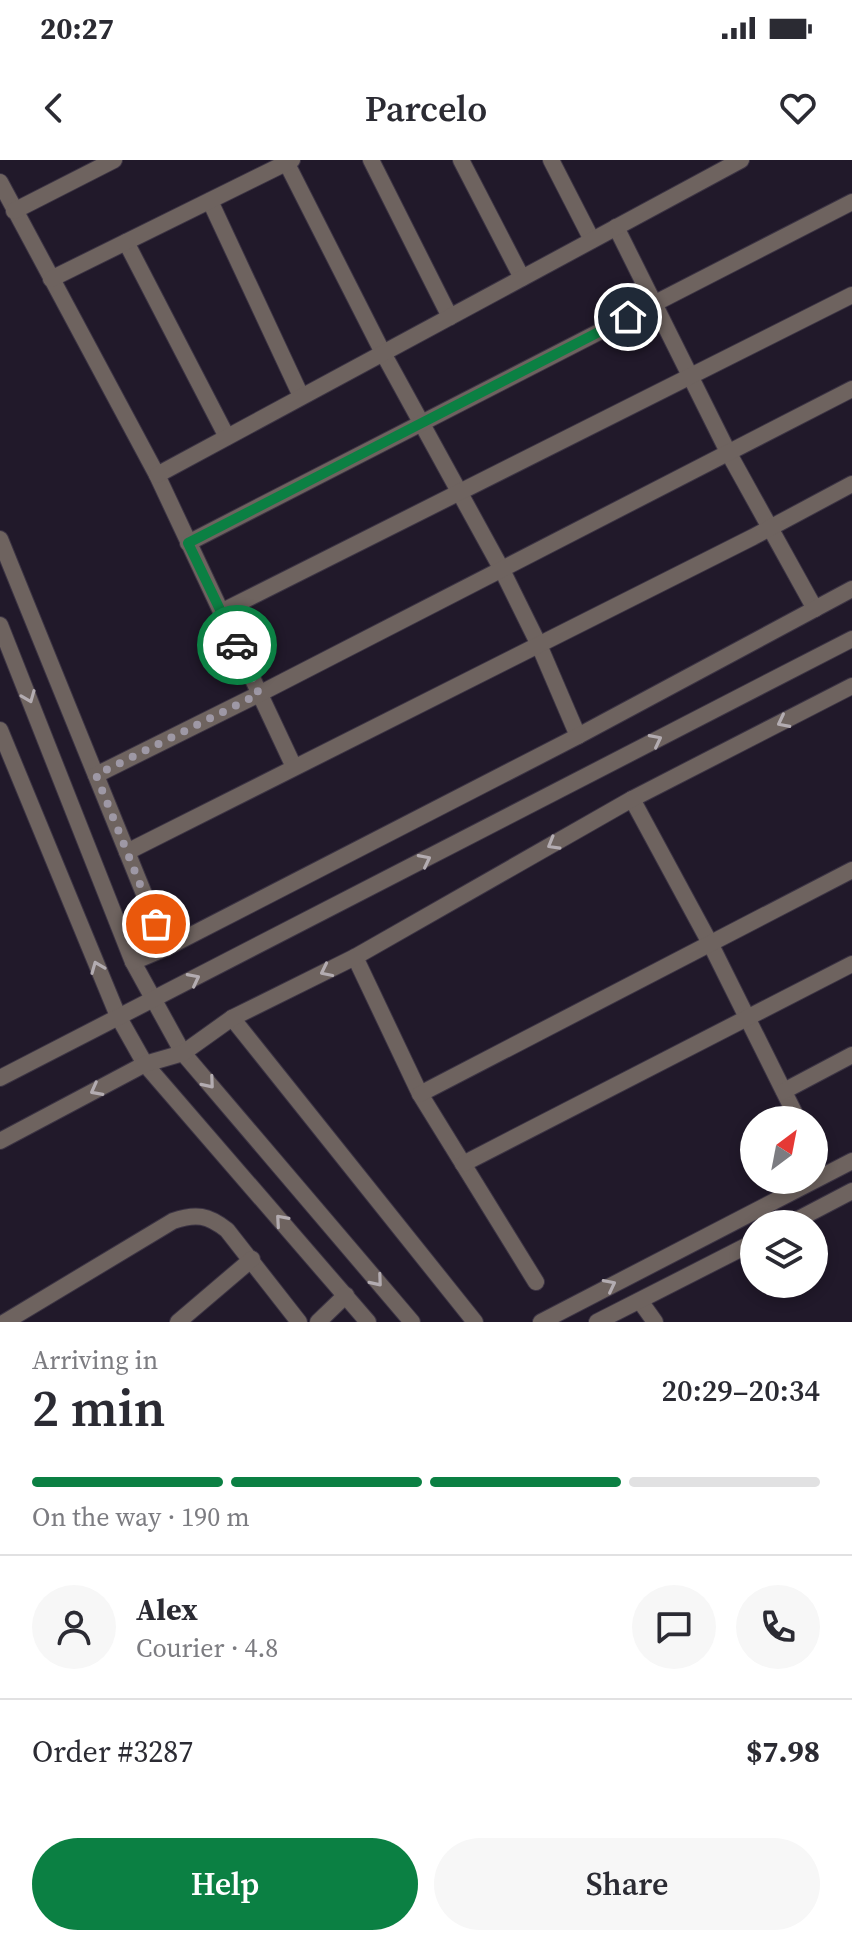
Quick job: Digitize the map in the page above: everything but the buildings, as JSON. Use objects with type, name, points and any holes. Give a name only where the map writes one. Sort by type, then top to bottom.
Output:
[{"type":"street","points":[[14,211],[114,160]]},
{"type":"street","points":[[371,160],[450,317]]},
{"type":"street","points":[[461,160],[522,278]]},
{"type":"street","points":[[551,160],[592,240]]},
{"type":"street","points":[[157,475],[741,160]]},
{"type":"street","points":[[51,279],[288,161],[383,353],[501,568],[539,645],[578,736]]},
{"type":"street","points":[[0,182],[157,475],[294,767]]},
{"type":"street","points":[[210,201],[301,396]]},
{"type":"street","points":[[188,543],[852,202]]},
{"type":"street","points":[[616,227],[728,452],[815,609]]},
{"type":"street","points":[[126,242],[227,437]]},
{"type":"street","points":[[221,612],[852,295]]},
{"type":"street","points":[[96,775],[852,389]]},
{"type":"street","points":[[127,852],[852,484]]},
{"type":"street","points":[[0,539],[166,948]]},
{"type":"street","points":[[133,962],[166,948],[578,736],[852,589]]},
{"type":"street","points":[[0,625],[133,962],[152,1001],[183,1053],[412,1322]]},
{"type":"street","points":[[0,1078],[852,639]]},
{"type":"street","points":[[0,1141],[145,1064],[183,1053],[232,1018],[355,957],[632,799],[852,686]]},
{"type":"street","points":[[0,730],[118,1016],[145,1064],[368,1322]]},
{"type":"street","points":[[0,778],[16,770]]},
{"type":"street","points":[[632,799],[711,945],[791,1106]]},
{"type":"street","points":[[420,1094],[852,870]]},
{"type":"street","points":[[355,957],[420,1094],[536,1282]]},
{"type":"street","points":[[463,1164],[852,964]]},
{"type":"street","points":[[232,1018],[475,1322]]},
{"type":"street","points":[[784,1091],[852,1055]]},
{"type":"street","points":[[541,1322],[852,1161]]},
{"type":"street","points":[[816,1210],[852,1191]]},
{"type":"street","points":[[5,1322],[173,1221],[192,1214],[211,1218],[227,1230],[299,1322]]},
{"type":"street","points":[[597,1322],[740,1249]]},
{"type":"street","points":[[178,1322],[252,1259]]},
{"type":"street","points":[[318,1322],[346,1295]]},
{"type":"street","points":[[640,1301],[655,1322]]},
{"type":"way so far","points":[[156,924],[96,775],[259,694],[237,645]]},
{"type":"route","points":[[237,645],[188,543],[628,317]]}]
